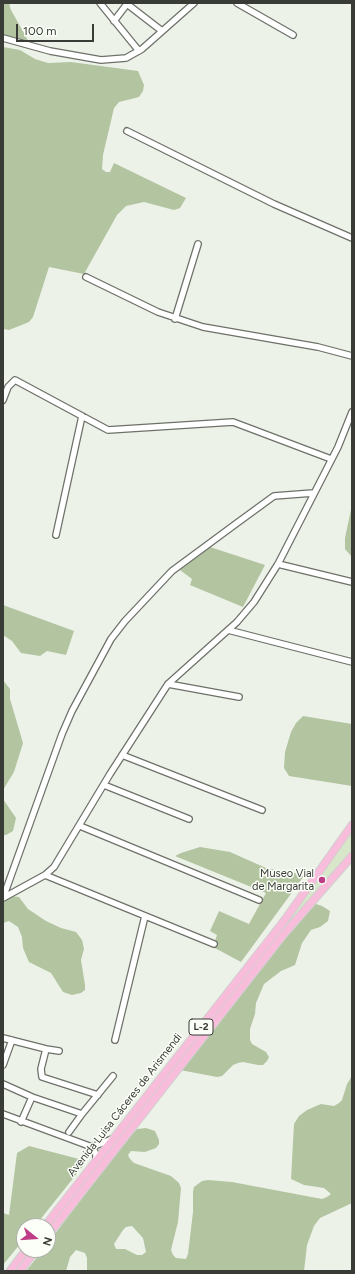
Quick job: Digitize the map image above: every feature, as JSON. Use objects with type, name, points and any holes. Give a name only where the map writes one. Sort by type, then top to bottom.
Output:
[{"type":"main road","name":"Avenida Luisa Cáceres de Arismendi","points":[[51,1218],[284,921],[352,825]]},
{"type":"main road","name":"Avenida Luisa Cáceres de Arismendi","points":[[56,1225],[283,935],[352,856]]},
{"type":"main road","points":[[10,1271],[20,1258]]},
{"type":"main road","points":[[20,1271],[30,1258]]},
{"type":"street","points":[[100,3],[139,51]]},
{"type":"street","points":[[3,38],[50,51],[101,60],[126,58],[139,51],[194,3]]},
{"type":"street","points":[[238,3],[293,35]]},
{"type":"street","points":[[114,21],[127,4],[162,31]]},
{"type":"street","points":[[127,131],[274,204],[352,238]]},
{"type":"street","points":[[174,319],[198,244]]},
{"type":"street","points":[[86,277],[174,319],[203,327],[318,347],[352,356]]},
{"type":"street","points":[[3,400],[8,387],[15,380],[108,430],[234,422],[331,459]]},
{"type":"street","points":[[3,898],[45,875],[54,867],[122,755],[168,684],[228,630],[254,602],[278,564],[331,459],[352,412]]},
{"type":"street","points":[[56,535],[82,416]]},
{"type":"street","points":[[3,898],[62,734],[72,711],[111,639],[172,571],[274,496],[313,493]]},
{"type":"street","points":[[278,564],[352,582]]},
{"type":"street","points":[[228,630],[352,662]]},
{"type":"street","points":[[168,684],[239,698]]},
{"type":"street","points":[[122,755],[262,810]]},
{"type":"street","points":[[104,785],[189,819]]},
{"type":"street","points":[[80,826],[259,900]]},
{"type":"street","points":[[45,875],[214,944]]},
{"type":"street","points":[[115,1040],[145,916]]},
{"type":"street","points":[[3,1038],[60,1051]]},
{"type":"street","points":[[3,1065],[12,1040]]},
{"type":"street","points":[[46,1049],[41,1069],[42,1077],[98,1095]]},
{"type":"street","points":[[69,1132],[113,1076]]},
{"type":"street","points":[[3,1084],[32,1097],[82,1114]]},
{"type":"street","points":[[21,1122],[32,1097]]},
{"type":"street","points":[[3,1114],[21,1122],[92,1147],[113,1139]]},
{"type":"street","points":[[92,1147],[96,1154],[96,1160]]},
{"type":"green space","points":[[3,3],[9,3],[11,10],[30,44],[3,35]]},
{"type":"green space","points":[[3,47],[20,50],[35,59],[48,63],[71,62],[138,71],[144,85],[143,91],[139,97],[119,102],[114,108],[103,155],[102,169],[106,172],[110,172],[114,163],[186,198],[180,208],[174,210],[144,202],[126,206],[117,215],[84,274],[49,267],[33,317],[29,322],[9,330],[3,329]]},
{"type":"green space","points":[[352,505],[352,557],[345,549],[345,538]]},
{"type":"green space","points":[[210,547],[265,565],[243,607],[190,585],[192,579],[180,570]]},
{"type":"green space","points":[[3,605],[74,631],[66,655],[47,651],[40,656],[21,653],[12,641],[3,635]]},
{"type":"green space","points":[[3,680],[10,689],[10,699],[23,743],[14,772],[3,790]]},
{"type":"green space","points":[[303,716],[352,724],[352,786],[289,776],[284,768],[285,752],[291,732],[296,723]]},
{"type":"green space","points":[[3,799],[16,818],[13,831],[6,835],[3,835]]},
{"type":"green space","name":"Museo Vial de Margarita","points":[[352,829],[352,850],[290,921],[289,920]]},
{"type":"green space","points":[[200,847],[230,852],[266,868],[285,870],[304,876],[241,962],[213,947],[217,935],[210,931],[219,911],[249,924],[266,893],[175,856]]},
{"type":"green space","points":[[3,895],[19,897],[28,909],[46,921],[61,928],[76,932],[82,940],[84,949],[81,960],[85,990],[81,993],[72,995],[63,992],[51,973],[29,962],[23,948],[22,937],[18,927],[9,921],[3,923]]},
{"type":"green space","points":[[316,904],[330,911],[328,921],[320,927],[311,930],[302,943],[295,965],[281,971],[264,984],[256,1003],[255,1014],[250,1029],[250,1040],[252,1044],[266,1052],[269,1057],[267,1061],[263,1065],[243,1062],[238,1063],[233,1065],[222,1076],[217,1077],[180,1070],[311,905]]},
{"type":"green space","points":[[352,1076],[352,1203],[320,1218],[314,1226],[307,1245],[304,1271],[87,1271],[87,1258],[85,1253],[76,1250],[70,1257],[66,1271],[26,1271],[37,1258],[56,1258],[56,1232],[123,1144],[137,1129],[146,1128],[155,1131],[159,1144],[156,1148],[145,1152],[131,1151],[128,1155],[130,1159],[134,1163],[171,1176],[179,1183],[181,1188],[178,1222],[171,1250],[176,1258],[186,1259],[188,1254],[193,1212],[193,1192],[194,1187],[202,1181],[232,1182],[322,1199],[327,1197],[331,1194],[324,1188],[304,1185],[291,1179],[294,1124],[299,1116],[307,1110],[321,1104],[334,1106],[342,1100],[347,1084]],"holes":[[[132,1226],[143,1238],[146,1252],[142,1255],[137,1255],[125,1249],[116,1249],[114,1244],[123,1230],[126,1227]]]},
{"type":"green space","points":[[29,1146],[79,1159],[83,1166],[41,1218],[16,1218],[16,1249],[3,1265],[3,1213],[9,1215],[17,1153]]},
{"type":"place","name":"Museo Vial de Margarita","points":[[322,880]]}]
